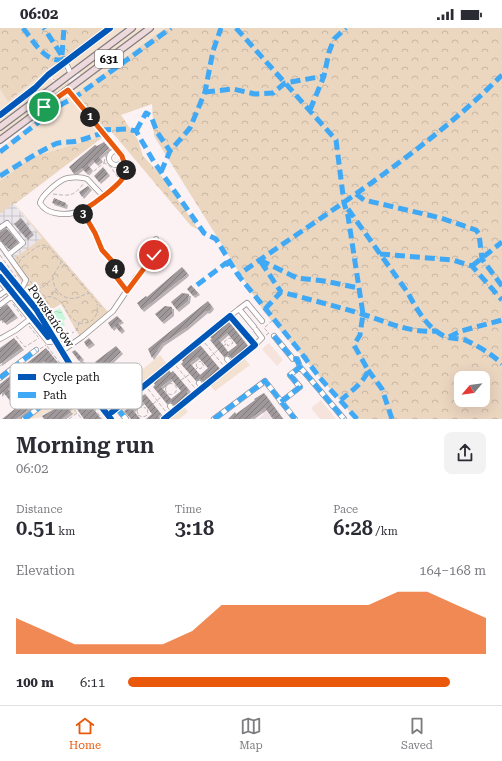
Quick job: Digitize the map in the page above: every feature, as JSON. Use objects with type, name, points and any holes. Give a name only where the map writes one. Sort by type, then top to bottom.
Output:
[{"type":"main road","name":"631","points":[[0,127],[132,28]]},
{"type":"main road","name":"631","points":[[0,140],[150,28]]},
{"type":"street","points":[[64,60],[71,74]]},
{"type":"street","points":[[68,90],[119,153],[126,173],[121,181],[103,196],[82,211],[65,214],[52,212],[41,206],[40,200],[53,188],[68,178],[87,179],[103,196]]},
{"type":"street","points":[[119,153],[115,152],[111,154],[109,158],[110,162],[117,165],[121,163],[122,159]]},
{"type":"street","points":[[82,211],[95,233],[102,250],[113,262],[117,278],[127,291]]},
{"type":"street","points":[[0,228],[7,223],[23,243],[8,255]]},
{"type":"street","points":[[62,351],[73,346],[113,311],[153,259],[156,239]]},
{"type":"street","points":[[0,244],[26,280],[25,284],[20,289],[0,305]]},
{"type":"street","name":"Powstańców","points":[[0,265],[36,308],[50,344],[62,351],[72,363]]},
{"type":"street","points":[[0,281],[30,316],[50,344]]},
{"type":"street","points":[[0,295],[7,290]]},
{"type":"street","points":[[142,387],[247,303],[262,321]]},
{"type":"street","points":[[164,419],[262,338],[239,309]]},
{"type":"street","points":[[0,339],[13,332],[30,316]]},
{"type":"street","points":[[230,316],[255,345]]},
{"type":"street","points":[[207,335],[211,340]]},
{"type":"street","points":[[274,336],[293,358],[297,359],[300,368],[344,419]]},
{"type":"street","points":[[21,363],[37,351]]},
{"type":"street","points":[[178,358],[182,363]]},
{"type":"street","points":[[227,359],[231,364]]},
{"type":"street","points":[[281,402],[300,387],[290,375],[300,368]]},
{"type":"street","points":[[0,378],[10,371]]},
{"type":"street","points":[[150,381],[154,386]]},
{"type":"street","points":[[214,419],[265,381],[295,419]]},
{"type":"street","points":[[198,383],[203,388]]},
{"type":"street","points":[[170,406],[174,411]]},
{"type":"street","points":[[24,419],[37,409]]},
{"type":"street","points":[[107,417],[116,409]]},
{"type":"street","points":[[121,409],[126,419]]},
{"type":"path","points":[[49,74],[59,83]]},
{"type":"path","points":[[104,163],[110,147]]},
{"type":"path","points":[[19,266],[21,258],[29,255],[36,247],[43,244],[50,247],[101,307]]},
{"type":"path","points":[[37,289],[44,287],[52,278],[62,261]]},
{"type":"path","points":[[29,278],[37,289],[47,297]]},
{"type":"path","points":[[52,278],[56,290],[59,293],[74,298],[89,293]]},
{"type":"path","points":[[52,296],[52,292],[56,290]]},
{"type":"path","points":[[13,295],[30,316]]},
{"type":"path","points":[[39,306],[47,297],[52,296],[59,299],[73,319],[79,323],[86,323],[93,320],[97,312],[97,303]]},
{"type":"path","points":[[42,303],[44,312]]},
{"type":"path","points":[[262,338],[268,333],[264,328],[274,320]]},
{"type":"path","points":[[72,333],[77,330],[79,323]]},
{"type":"path","points":[[13,332],[25,347]]},
{"type":"path","points":[[0,366],[38,337],[42,340]]},
{"type":"path","points":[[202,339],[226,368]]},
{"type":"path","points":[[224,346],[226,344],[228,346],[232,342],[231,340]]},
{"type":"path","points":[[37,351],[50,344]]},
{"type":"path","points":[[50,344],[62,363]]},
{"type":"path","points":[[50,344],[65,363]]},
{"type":"path","points":[[210,357],[218,350]]},
{"type":"path","points":[[195,370],[198,367],[196,365],[200,361],[204,366],[200,370],[198,367]]},
{"type":"path","points":[[173,362],[198,392]]},
{"type":"path","points":[[181,380],[190,374]]},
{"type":"path","points":[[173,383],[176,385],[177,389],[175,393],[167,393],[166,390],[168,384],[173,383]]},
{"type":"path","points":[[145,385],[169,415]]},
{"type":"path","points":[[153,404],[161,397]]},
{"type":"path","points":[[138,409],[137,411],[138,416],[146,416],[148,413],[147,408],[142,407]]},
{"type":"path","points":[[75,409],[82,419]]},
{"type":"path","points":[[97,409],[107,417]]},
{"type":"path","points":[[101,409],[107,417]]},
{"type":"path","points":[[67,415],[69,419],[77,412]]},
{"type":"shaded area","points":[[13,203],[42,238],[9,262],[0,251],[0,214]]},
{"type":"shaded area","points":[[269,343],[283,360],[277,366],[262,349]]},
{"type":"shaded area","points":[[321,400],[336,419],[320,419],[311,408]]},
{"type":"shaded area","points":[[265,407],[273,419],[258,419],[264,414],[261,410]]},
{"type":"green space","points":[[0,28],[108,28],[72,55],[49,68],[8,102],[0,89]]},
{"type":"green space","points":[[112,28],[127,28],[71,69],[66,63]]},
{"type":"green space","points":[[137,28],[145,28],[81,76],[78,72]]},
{"type":"green space","points":[[155,28],[165,28],[75,95],[73,91],[75,88]]},
{"type":"green space","points":[[165,28],[502,28],[502,419],[356,419],[264,312],[154,136],[152,104],[121,115],[138,140],[143,156],[159,173],[199,230],[191,226],[111,131],[15,204],[109,313],[80,337],[61,304],[47,312],[43,311],[20,280],[9,262],[42,238],[14,203],[0,214],[0,181],[32,157],[100,137],[101,132],[87,116],[91,113],[76,94]]},
{"type":"green space","points":[[63,60],[63,62],[35,87],[0,113],[0,89],[8,102],[49,68]]},
{"type":"green space","points":[[64,64],[66,74],[56,82],[51,75]]},
{"type":"green space","points":[[49,76],[54,83],[0,123],[0,116],[35,90]]},
{"type":"green space","points":[[67,80],[71,84],[0,137],[0,130]]},
{"type":"green space","points":[[65,97],[71,97],[101,132],[100,137],[32,157],[0,181],[0,149]]},
{"type":"green space","points":[[19,294],[32,309],[28,312],[16,295]]},
{"type":"green space","points":[[34,311],[51,340],[30,314]]},
{"type":"green space","points":[[49,312],[60,331],[67,328],[61,331],[68,343],[66,348],[62,342],[63,338]]},
{"type":"green space","points":[[160,355],[167,364],[142,384],[142,370]]},
{"type":"green space","points":[[243,357],[250,365],[215,391],[210,385]]},
{"type":"green space","points":[[183,406],[188,412],[179,419],[167,419]]},
{"type":"green space","points":[[40,409],[54,409],[42,415],[43,417],[27,419]]},
{"type":"green space","points":[[68,409],[73,409],[76,413],[70,417],[72,414]]},
{"type":"water","points":[[60,308],[66,319],[63,321],[65,325],[61,327],[52,313]]},
{"type":"building","points":[[104,142],[109,148],[99,157],[101,160],[96,164],[93,160],[88,165],[91,169],[86,173],[82,168],[74,174],[69,167],[95,145],[97,146]]},
{"type":"building","points":[[103,167],[108,174],[99,182],[94,176]]},
{"type":"building","points":[[88,186],[90,188],[82,197],[79,192]]},
{"type":"building","points":[[54,198],[66,203],[65,207],[52,203]]},
{"type":"building","points":[[21,218],[32,233],[26,238],[14,224]]},
{"type":"building","points":[[6,228],[18,242],[11,248],[8,248],[0,240],[0,232]]},
{"type":"building","points":[[182,267],[187,273],[186,275],[142,310],[137,303],[146,296],[147,297]]},
{"type":"building","points":[[191,285],[198,293],[193,296],[187,289]]},
{"type":"building","points":[[182,293],[189,294],[188,301],[177,310],[171,302]]},
{"type":"building","points":[[208,301],[212,307],[210,310],[207,312],[206,311],[186,328],[162,344],[152,358],[148,349]]},
{"type":"building","points":[[7,304],[16,316],[5,323],[2,320],[0,321],[0,309]]},
{"type":"building","points":[[165,306],[172,307],[172,314],[162,322],[155,314]]},
{"type":"building","points":[[117,316],[122,321],[118,323],[123,329],[120,332],[115,326],[112,329],[108,323]]},
{"type":"building","points":[[229,322],[248,346],[232,359],[228,355],[224,357],[210,340],[212,339],[210,337]],"holes":[[[227,333],[237,345],[228,352],[219,340]]]},
{"type":"building","points":[[14,338],[22,348],[0,364],[0,348]]},
{"type":"building","points":[[89,338],[93,343],[87,347],[84,342]]},
{"type":"building","points":[[200,345],[220,369],[203,382],[200,379],[196,381],[181,364],[183,362],[182,360]],"holes":[[[198,357],[208,368],[200,375],[190,363]]]},
{"type":"building","points":[[116,346],[121,352],[109,363],[95,362]]},
{"type":"building","points":[[46,348],[58,363],[46,363],[44,361],[41,363],[27,363]]},
{"type":"building","points":[[75,350],[82,358],[79,361],[72,352]]},
{"type":"building","points":[[169,370],[171,373],[173,371],[189,390],[187,392],[188,394],[174,406],[171,402],[167,404],[153,387],[155,385],[154,383]],"holes":[[[171,379],[181,391],[171,399],[161,387]]]},
{"type":"building","points":[[10,376],[10,387],[8,389],[10,392],[10,401],[3,392],[0,395],[0,384]]},
{"type":"building","points":[[264,393],[283,419],[273,419],[265,408],[250,419],[228,419],[235,412],[236,414]]},
{"type":"building","points":[[145,394],[161,414],[158,416],[160,419],[146,419],[152,414],[143,402],[142,403],[142,396]]},
{"type":"building","points":[[15,409],[29,409],[16,419],[2,419]]},
{"type":"building","points":[[54,409],[68,409],[71,412],[62,419],[44,419],[42,416]]},
{"type":"building","points":[[77,409],[93,409],[101,419],[84,419]]},
{"type":"building","points":[[127,409],[134,409],[133,410],[140,419],[131,419],[124,411]]},
{"type":"marked path","points":[[23,28],[45,55],[57,60],[64,59],[44,28]]},
{"type":"marked path","points":[[62,55],[64,28]]},
{"type":"marked path","points":[[0,152],[62,104],[74,98],[171,28]]},
{"type":"marked path","points":[[161,172],[170,151],[190,128],[205,92],[213,51],[221,28]]},
{"type":"marked path","points":[[236,28],[336,140],[344,203],[348,216],[363,314],[360,335],[354,345],[368,370],[361,382],[341,400]]},
{"type":"marked path","points":[[310,110],[324,76],[329,52],[334,39],[346,28]]},
{"type":"marked path","points":[[357,419],[320,378],[238,275],[341,205],[408,156],[472,103],[502,75]]},
{"type":"marked path","points":[[205,92],[233,89],[255,94],[273,93],[285,83],[324,76]]},
{"type":"marked path","points":[[136,131],[146,113],[151,116],[157,132],[170,151]]},
{"type":"marked path","points":[[101,130],[127,129],[136,131],[154,162],[204,233],[216,239],[238,275]]},
{"type":"marked path","points":[[0,176],[53,145],[77,141],[104,133]]},
{"type":"marked path","points":[[356,194],[364,200],[441,218],[476,230],[479,234],[482,259],[502,286]]},
{"type":"marked path","points":[[348,209],[408,293],[427,323],[446,337],[465,340],[475,345],[502,364]]},
{"type":"marked path","points":[[472,266],[502,242]]},
{"type":"marked path","points":[[380,254],[453,260],[472,266],[502,300]]},
{"type":"marked path","points":[[260,260],[297,278],[324,281],[359,288]]},
{"type":"marked path","points":[[261,262],[281,292]]},
{"type":"marked path","points":[[197,285],[226,263],[233,268]]},
{"type":"marked path","points":[[265,309],[281,292],[352,311],[407,329],[436,331]]},
{"type":"marked path","points":[[449,337],[461,331],[502,320]]},
{"type":"marked path","points":[[274,336],[293,359],[297,359],[300,367]]},
{"type":"marked path","points":[[19,363],[36,350]]},
{"type":"marked path","points":[[281,402],[300,387],[290,375],[300,367],[344,419]]},
{"type":"marked path","points":[[0,378],[10,370]]},
{"type":"marked path","points":[[368,370],[382,389],[392,419]]},
{"type":"marked path","points":[[214,419],[265,381],[295,419]]},
{"type":"marked path","points":[[24,419],[37,409]]},
{"type":"marked path","points":[[118,409],[126,419]]},
{"type":"cycle path","points":[[0,115],[35,88],[48,75],[110,28]]},
{"type":"cycle path","points":[[0,265],[36,309],[69,363]]},
{"type":"cycle path","points":[[0,277],[48,337]]},
{"type":"cycle path","points":[[142,388],[230,316],[255,345],[164,419]]},
{"type":"cycle path","points":[[103,409],[111,419]]},
{"type":"cycle path","points":[[112,412],[116,409]]},
{"type":"route","points":[[44,107],[68,90],[122,156],[126,168],[124,177],[97,201],[82,211],[95,233],[102,250],[113,262],[117,278],[127,291],[136,277],[153,259],[154,255]]}]
